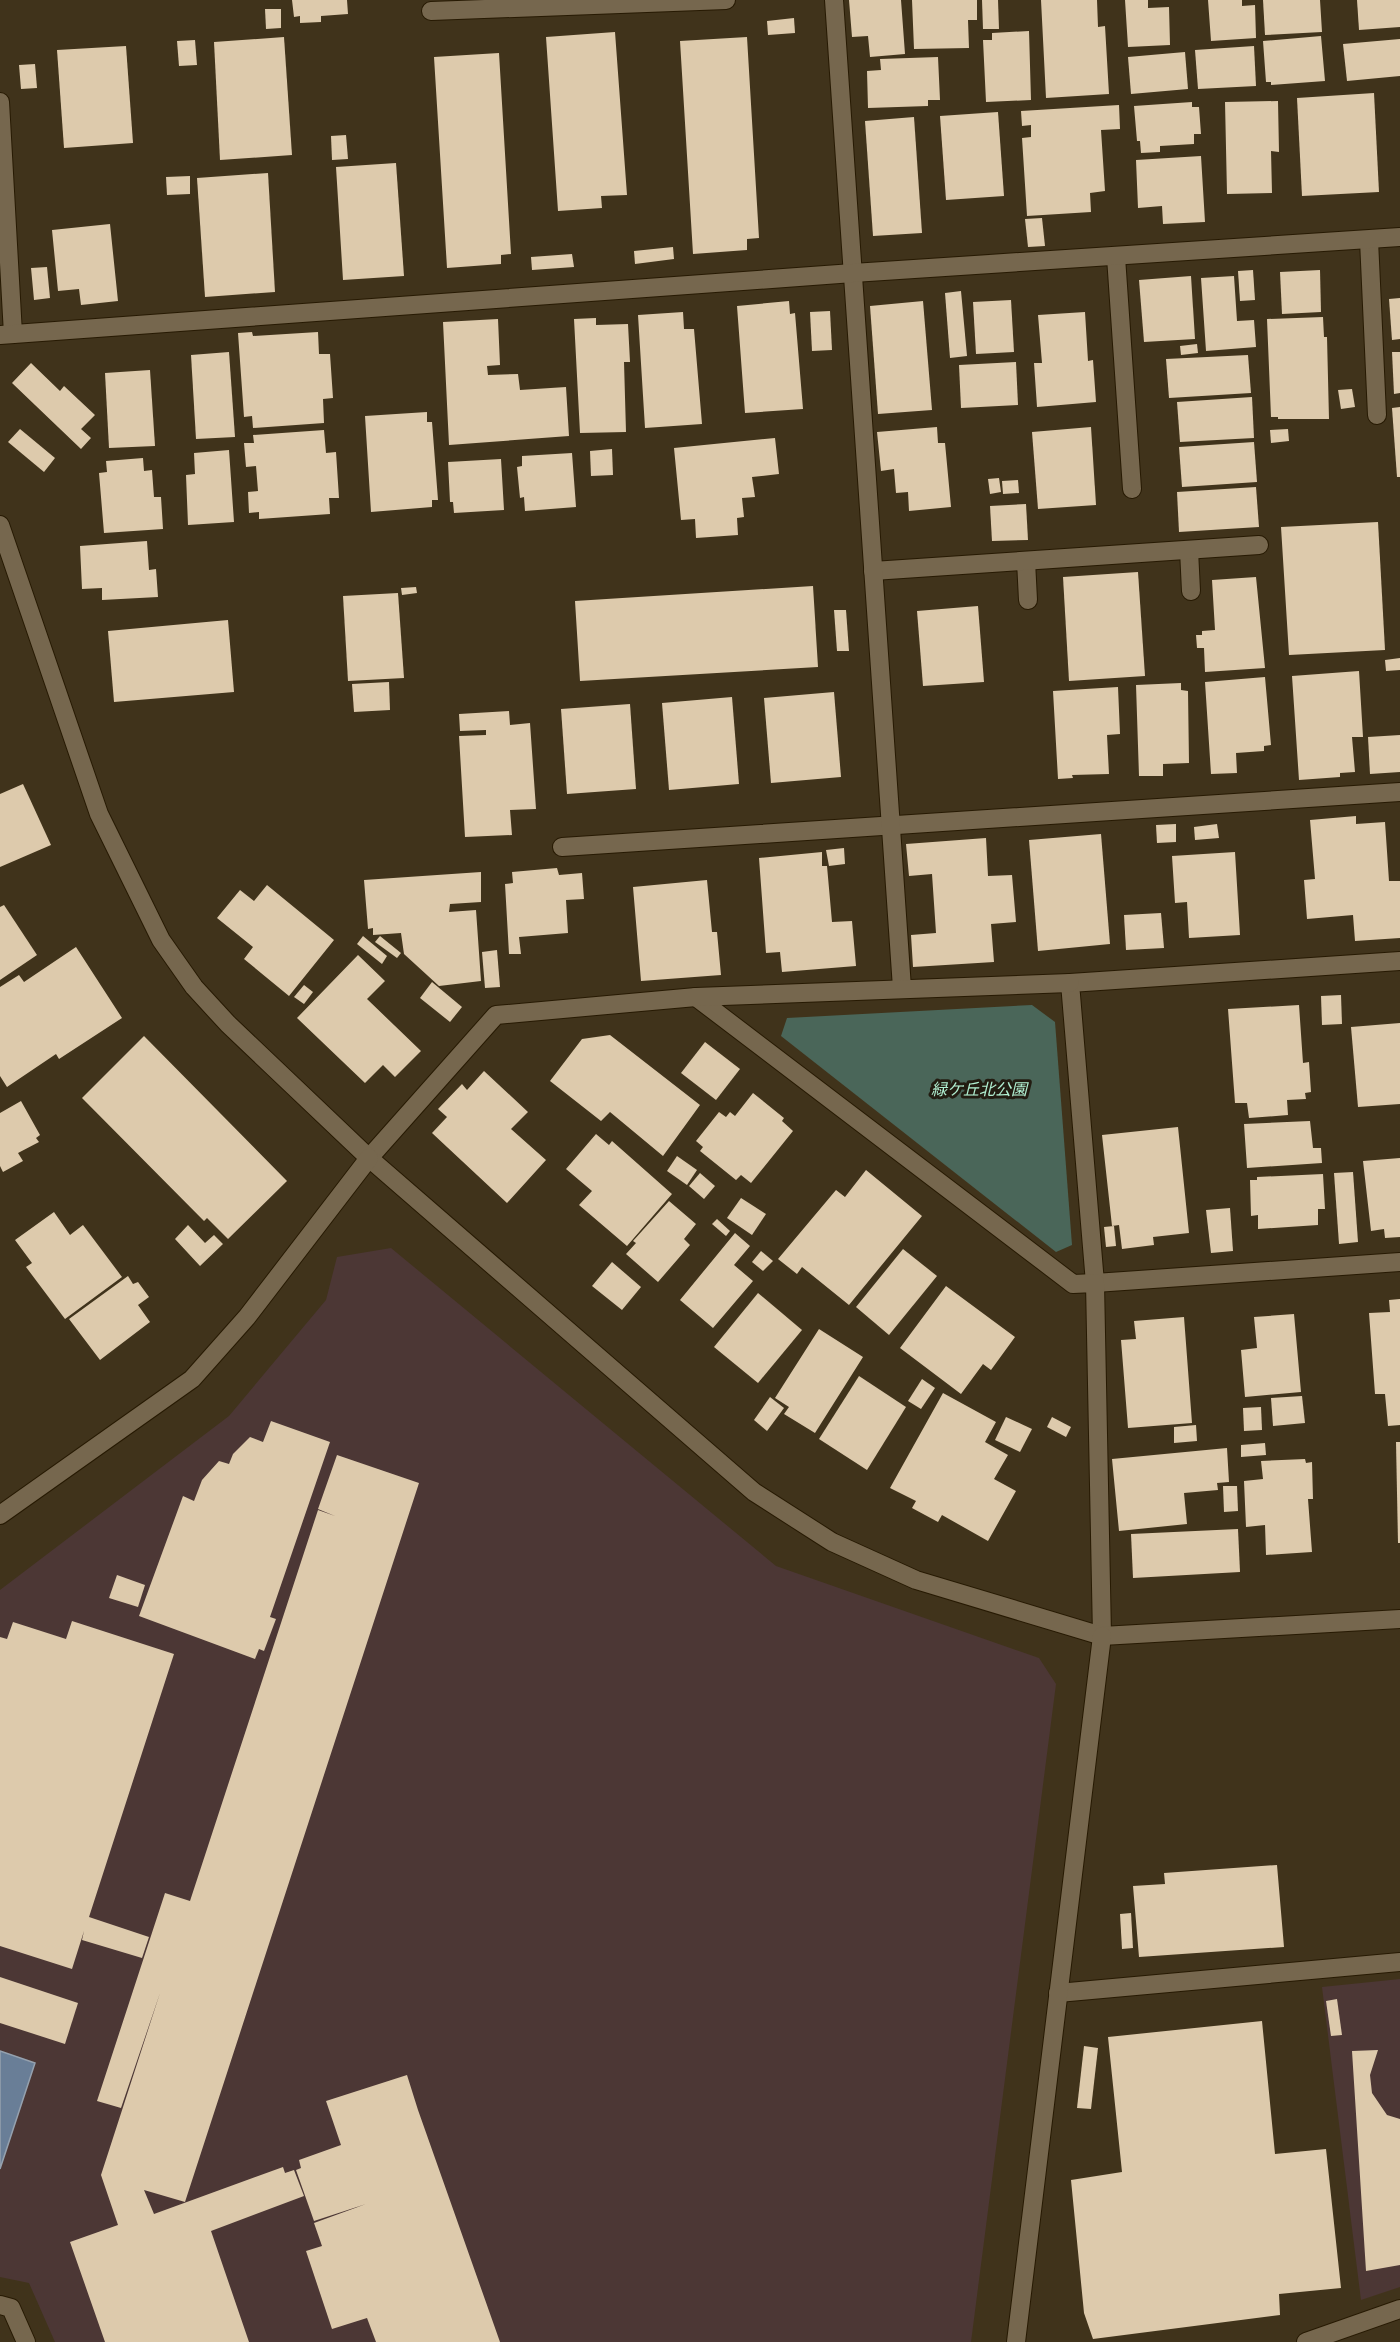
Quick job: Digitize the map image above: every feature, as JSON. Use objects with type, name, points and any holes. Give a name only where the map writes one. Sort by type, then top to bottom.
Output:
[{"type":"street","points":[[431,11],[491,4],[726,0]]},
{"type":"street","points":[[834,0],[902,988]]},
{"type":"street","points":[[0,102],[7,334],[854,273],[1400,237]]},
{"type":"street","points":[[1369,240],[1377,415]]},
{"type":"street","points":[[1116,256],[1132,489]]},
{"type":"street","points":[[0,525],[99,814],[161,940],[194,987],[228,1024],[369,1158],[754,1492],[832,1542],[916,1580],[1102,1636],[1400,1619]]},
{"type":"street","points":[[873,571],[1259,546]]},
{"type":"street","points":[[1189,550],[1191,591]]},
{"type":"street","points":[[1026,561],[1028,600]]},
{"type":"street","points":[[562,847],[1400,792]]},
{"type":"street","points":[[0,1515],[192,1379],[248,1317],[369,1158],[496,1015],[696,997],[1070,983],[1400,961]]},
{"type":"street","points":[[1016,2342],[1102,1636],[1095,1283],[1070,983]]},
{"type":"street","points":[[696,997],[1073,1284],[1400,1262]]},
{"type":"street","points":[[1058,1993],[1400,1962]]},
{"type":"street","points":[[0,2305],[11,2308],[26,2342]]},
{"type":"street","points":[[1306,2342],[1400,2309]]},
{"type":"shaded area","points":[[391,1248],[776,1566],[1039,1658],[1056,1684],[971,2342],[55,2342],[29,2283],[0,2277],[0,1590],[229,1416],[326,1300],[337,1257]]},
{"type":"shaded area","points":[[1400,1979],[1400,2287],[1361,2300],[1322,1987]]},
{"type":"green space","name":"緑ケ丘北公園","points":[[1032,1005],[1055,1022],[1072,1245],[1056,1252],[781,1036],[787,1018]]},
{"type":"water","points":[[0,2051],[35,2063],[0,2169]]},
{"type":"building","points":[[292,0],[347,0],[348,14],[321,16],[321,22],[300,23],[300,16],[294,17]]},
{"type":"building","points":[[849,0],[901,0],[905,54],[870,57],[868,36],[852,37]]},
{"type":"building","points":[[912,0],[977,0],[977,20],[968,20],[969,48],[914,49]]},
{"type":"building","points":[[982,0],[998,0],[999,29],[983,29]]},
{"type":"building","points":[[1041,0],[1097,0],[1098,27],[1105,26],[1109,94],[1046,98]]},
{"type":"building","points":[[1125,0],[1148,0],[1148,8],[1169,7],[1170,45],[1128,47]]},
{"type":"building","points":[[1208,0],[1242,0],[1242,6],[1255,5],[1256,38],[1211,41]]},
{"type":"building","points":[[1263,0],[1320,0],[1322,32],[1265,35]]},
{"type":"building","points":[[1357,0],[1400,0],[1400,27],[1359,30]]},
{"type":"building","points":[[265,9],[281,9],[281,28],[266,29]]},
{"type":"building","points":[[794,18],[795,33],[768,35],[767,21]]},
{"type":"building","points":[[1029,31],[1031,100],[986,102],[983,40],[992,40],[992,33]]},
{"type":"building","points":[[615,32],[627,195],[601,196],[602,208],[558,211],[546,37]]},
{"type":"building","points":[[1321,36],[1325,81],[1271,85],[1271,82],[1266,82],[1263,41]]},
{"type":"building","points":[[284,37],[292,155],[220,160],[214,42]]},
{"type":"building","points":[[747,37],[759,238],[747,239],[747,250],[693,254],[680,41]]},
{"type":"building","points":[[1400,39],[1400,76],[1347,81],[1343,44]]},
{"type":"building","points":[[195,40],[197,65],[179,66],[177,41]]},
{"type":"building","points":[[126,46],[133,143],[64,148],[57,50]]},
{"type":"building","points":[[1254,46],[1256,86],[1198,89],[1195,50]]},
{"type":"building","points":[[1185,52],[1188,89],[1131,94],[1128,57]]},
{"type":"building","points":[[499,53],[511,254],[501,255],[501,264],[447,268],[434,57]]},
{"type":"building","points":[[938,57],[940,100],[928,100],[928,106],[868,108],[867,71],[881,70],[880,59]]},
{"type":"building","points":[[35,64],[37,88],[21,89],[19,65]]},
{"type":"building","points":[[1374,93],[1379,192],[1302,196],[1297,98]]},
{"type":"building","points":[[1278,101],[1279,152],[1271,151],[1272,193],[1227,194],[1225,102]]},
{"type":"building","points":[[1192,102],[1192,107],[1199,107],[1201,134],[1194,134],[1194,144],[1160,146],[1160,152],[1141,153],[1140,141],[1137,141],[1134,106]]},
{"type":"building","points":[[1119,105],[1120,129],[1101,130],[1105,191],[1090,193],[1091,212],[1027,216],[1022,138],[1031,137],[1031,125],[1022,126],[1021,111]]},
{"type":"building","points":[[998,112],[1004,196],[946,200],[940,116]]},
{"type":"building","points":[[914,117],[922,233],[873,236],[865,121]]},
{"type":"building","points":[[346,135],[348,159],[332,160],[331,136]]},
{"type":"building","points":[[1201,156],[1205,222],[1163,224],[1162,206],[1138,208],[1136,160]]},
{"type":"building","points":[[396,163],[404,276],[343,280],[336,167]]},
{"type":"building","points":[[268,173],[275,292],[205,297],[197,178]]},
{"type":"building","points":[[190,176],[190,194],[167,195],[166,177]]},
{"type":"building","points":[[1042,218],[1045,246],[1028,247],[1025,219]]},
{"type":"building","points":[[110,224],[118,301],[81,305],[79,289],[58,291],[52,230]]},
{"type":"building","points":[[673,247],[674,259],[635,264],[634,251]]},
{"type":"building","points":[[572,254],[574,267],[532,270],[531,257]]},
{"type":"building","points":[[47,267],[50,298],[34,300],[31,268]]},
{"type":"building","points":[[1253,270],[1255,300],[1240,301],[1238,271]]},
{"type":"building","points":[[1320,270],[1321,312],[1282,314],[1280,272]]},
{"type":"building","points":[[1191,276],[1195,339],[1144,342],[1139,280]]},
{"type":"building","points":[[1234,276],[1237,321],[1254,320],[1256,347],[1206,351],[1201,278]]},
{"type":"building","points":[[961,291],[967,356],[950,358],[945,293]]},
{"type":"building","points":[[1400,298],[1400,339],[1392,340],[1389,299]]},
{"type":"building","points":[[1011,300],[1014,352],[976,354],[973,302]]},
{"type":"building","points":[[789,301],[790,314],[795,313],[803,409],[745,413],[737,306]]},
{"type":"building","points":[[923,301],[932,410],[878,414],[870,306]]},
{"type":"building","points":[[830,311],[832,350],[812,351],[810,312]]},
{"type":"building","points":[[683,312],[684,329],[694,329],[702,424],[645,428],[638,315]]},
{"type":"building","points":[[1085,312],[1088,361],[1093,360],[1096,402],[1037,407],[1034,363],[1042,363],[1038,315]]},
{"type":"building","points":[[1323,317],[1324,337],[1327,337],[1329,419],[1271,417],[1267,319]]},
{"type":"building","points":[[596,318],[596,325],[628,324],[630,362],[624,362],[626,432],[580,433],[574,319]]},
{"type":"building","points":[[498,319],[500,365],[487,366],[488,375],[518,374],[520,390],[566,387],[569,436],[449,445],[443,322]]},
{"type":"building","points":[[252,332],[253,336],[318,332],[319,354],[330,354],[333,398],[323,399],[324,423],[253,428],[252,416],[244,417],[238,333]]},
{"type":"building","points":[[1197,344],[1198,353],[1181,355],[1180,346]]},
{"type":"building","points":[[229,352],[235,437],[196,439],[191,355]]},
{"type":"building","points":[[1392,352],[1400,352],[1400,393],[1394,394]]},
{"type":"building","points":[[1248,355],[1251,393],[1169,398],[1166,359]]},
{"type":"building","points":[[1016,362],[1018,405],[961,408],[959,365]]},
{"type":"building","points":[[31,363],[60,391],[64,386],[95,415],[81,429],[91,438],[81,449],[12,383]]},
{"type":"building","points":[[150,370],[155,446],[109,448],[105,373]]},
{"type":"building","points":[[1352,389],[1355,407],[1341,409],[1338,390]]},
{"type":"building","points":[[1252,397],[1254,438],[1180,442],[1177,402]]},
{"type":"building","points":[[1400,407],[1400,477],[1397,477],[1392,408]]},
{"type":"building","points":[[427,412],[427,422],[432,422],[438,500],[432,500],[432,507],[371,512],[365,416]]},
{"type":"building","points":[[937,427],[938,443],[945,443],[951,507],[909,511],[908,492],[896,493],[894,469],[881,471],[877,432]]},
{"type":"building","points":[[1091,427],[1096,505],[1038,509],[1032,432]]},
{"type":"building","points":[[20,429],[55,458],[44,472],[8,442]]},
{"type":"building","points":[[1288,429],[1289,441],[1271,443],[1270,430]]},
{"type":"building","points":[[324,430],[326,453],[336,452],[339,498],[329,498],[330,514],[259,519],[259,512],[249,513],[248,492],[258,491],[256,466],[246,467],[244,443],[254,443],[253,435]]},
{"type":"building","points":[[775,438],[779,474],[752,477],[755,497],[742,498],[744,517],[737,518],[738,535],[696,538],[695,519],[681,520],[674,448]]},
{"type":"building","points":[[1254,442],[1257,482],[1182,487],[1179,447]]},
{"type":"building","points":[[612,449],[613,475],[591,476],[590,451]]},
{"type":"building","points":[[229,450],[234,522],[188,525],[186,475],[195,474],[194,453]]},
{"type":"building","points":[[572,453],[576,507],[525,511],[524,497],[520,498],[517,467],[522,466],[522,456]]},
{"type":"building","points":[[143,458],[144,471],[152,470],[154,497],[161,497],[163,529],[104,533],[99,473],[107,472],[106,461]]},
{"type":"building","points":[[501,459],[504,510],[454,513],[453,502],[450,502],[448,462]]},
{"type":"building","points":[[999,478],[1001,492],[990,494],[988,479]]},
{"type":"building","points":[[1018,480],[1019,493],[1003,494],[1002,481]]},
{"type":"building","points":[[1256,487],[1259,527],[1179,532],[1177,492]]},
{"type":"building","points":[[1026,504],[1028,540],[992,541],[990,506]]},
{"type":"building","points":[[1378,522],[1385,650],[1289,655],[1281,527]]},
{"type":"building","points":[[147,541],[149,570],[156,569],[158,597],[102,600],[102,588],[82,589],[80,546]]},
{"type":"building","points":[[1138,572],[1145,676],[1069,681],[1063,577]]},
{"type":"building","points":[[1256,577],[1265,668],[1205,672],[1204,648],[1197,648],[1196,635],[1202,635],[1202,631],[1215,630],[1212,580]]},
{"type":"building","points":[[813,586],[818,667],[580,681],[575,601]]},
{"type":"building","points":[[416,587],[417,593],[402,595],[401,588]]},
{"type":"building","points":[[398,593],[404,678],[348,681],[343,596]]},
{"type":"building","points":[[978,606],[984,682],[923,686],[917,611]]},
{"type":"building","points":[[834,610],[846,610],[849,651],[837,651]]},
{"type":"building","points":[[228,620],[234,692],[114,702],[108,631]]},
{"type":"building","points":[[1400,658],[1400,670],[1386,671],[1385,660]]},
{"type":"building","points":[[1359,671],[1363,737],[1352,737],[1355,772],[1340,773],[1340,777],[1299,780],[1292,676]]},
{"type":"building","points":[[1265,677],[1271,745],[1264,746],[1264,751],[1236,753],[1237,773],[1211,774],[1205,682]]},
{"type":"building","points":[[389,682],[390,710],[354,712],[352,684]]},
{"type":"building","points":[[1181,683],[1181,690],[1188,691],[1189,763],[1163,764],[1163,776],[1139,776],[1136,685]]},
{"type":"building","points":[[1118,687],[1120,734],[1107,735],[1109,774],[1072,775],[1073,778],[1058,779],[1053,691]]},
{"type":"building","points":[[834,692],[841,777],[771,783],[764,698]]},
{"type":"building","points":[[732,697],[739,784],[669,790],[662,703]]},
{"type":"building","points":[[630,704],[636,789],[567,794],[561,709]]},
{"type":"building","points":[[509,711],[510,725],[530,723],[536,809],[510,810],[512,835],[465,837],[459,736],[486,735],[486,730],[460,731],[459,714]]},
{"type":"building","points":[[1400,735],[1400,772],[1370,774],[1368,737]]},
{"type":"building","points":[[23,784],[51,845],[0,867],[0,794]]},
{"type":"building","points":[[1356,816],[1356,824],[1385,822],[1389,881],[1400,881],[1400,938],[1355,941],[1353,915],[1307,919],[1304,880],[1315,879],[1310,820]]},
{"type":"building","points":[[1176,824],[1176,842],[1157,843],[1156,825]]},
{"type":"building","points":[[1217,824],[1219,838],[1195,840],[1194,827]]},
{"type":"building","points":[[1101,834],[1110,944],[1038,951],[1029,840]]},
{"type":"building","points":[[986,838],[988,876],[1012,875],[1016,922],[991,924],[994,962],[913,967],[911,935],[936,933],[932,874],[909,876],[906,844]]},
{"type":"building","points":[[844,848],[845,864],[829,866],[826,850]]},
{"type":"building","points":[[822,852],[822,866],[827,866],[832,922],[852,921],[856,966],[782,972],[780,952],[766,953],[759,858]]},
{"type":"building","points":[[1235,852],[1240,935],[1189,938],[1187,902],[1175,903],[1172,856]]},
{"type":"building","points":[[557,868],[559,875],[582,873],[584,899],[566,900],[568,933],[519,937],[521,954],[509,954],[505,884],[513,883],[512,872]]},
{"type":"building","points":[[481,872],[481,902],[450,904],[449,912],[476,910],[481,981],[439,986],[404,954],[401,933],[373,935],[373,928],[368,929],[364,880]]},
{"type":"building","points":[[707,880],[712,932],[717,932],[721,975],[641,981],[633,887]]},
{"type":"building","points":[[267,885],[334,940],[289,996],[244,959],[253,947],[217,918],[240,890],[254,901]]},
{"type":"building","points":[[4,905],[37,955],[0,980],[0,907]]},
{"type":"building","points":[[1161,913],[1164,948],[1126,950],[1124,915]]},
{"type":"building","points":[[363,936],[387,956],[382,964],[357,944]]},
{"type":"building","points":[[380,936],[401,953],[397,958],[375,942]]},
{"type":"building","points":[[76,947],[122,1018],[59,1059],[56,1054],[7,1087],[0,1076],[0,987],[19,975],[24,982]]},
{"type":"building","points":[[497,950],[500,987],[485,988],[482,952]]},
{"type":"building","points":[[358,955],[385,981],[367,999],[421,1051],[395,1077],[383,1065],[365,1083],[297,1018]]},
{"type":"building","points":[[432,982],[462,1007],[450,1022],[420,998]]},
{"type":"building","points":[[304,985],[313,992],[304,1004],[294,997]]},
{"type":"building","points":[[1341,995],[1342,1024],[1322,1025],[1321,996]]},
{"type":"building","points":[[1299,1005],[1303,1063],[1309,1062],[1311,1092],[1305,1093],[1306,1099],[1287,1100],[1288,1115],[1249,1118],[1247,1103],[1235,1103],[1228,1009]]},
{"type":"building","points":[[1400,1023],[1400,1104],[1358,1107],[1351,1027]]},
{"type":"building","points":[[610,1035],[700,1105],[663,1156],[610,1112],[601,1121],[550,1081],[582,1039]]},
{"type":"building","points":[[144,1036],[287,1181],[228,1239],[207,1218],[204,1221],[82,1098]]},
{"type":"building","points":[[705,1042],[740,1069],[716,1100],[681,1073]]},
{"type":"building","points":[[484,1071],[528,1112],[511,1129],[546,1160],[507,1203],[432,1133],[447,1117],[438,1109],[462,1084],[467,1090]]},
{"type":"building","points":[[753,1093],[784,1118],[782,1121],[793,1131],[751,1183],[741,1175],[736,1180],[700,1151],[703,1147],[696,1141],[719,1112],[726,1117],[730,1112],[735,1116]]},
{"type":"building","points":[[21,1101],[40,1135],[36,1138],[39,1142],[18,1153],[23,1161],[3,1172],[0,1166],[0,1113]]},
{"type":"building","points":[[1310,1121],[1313,1148],[1321,1148],[1322,1163],[1247,1168],[1244,1124]]},
{"type":"building","points":[[1178,1127],[1189,1233],[1153,1237],[1154,1245],[1122,1249],[1119,1225],[1112,1226],[1102,1135]]},
{"type":"building","points":[[596,1134],[609,1145],[612,1141],[672,1194],[627,1246],[579,1205],[592,1191],[566,1169]]},
{"type":"building","points":[[677,1156],[697,1170],[687,1185],[667,1171]]},
{"type":"building","points":[[1400,1158],[1400,1237],[1385,1238],[1384,1229],[1371,1231],[1363,1161]]},
{"type":"building","points":[[866,1170],[922,1216],[849,1305],[802,1267],[797,1274],[778,1259],[836,1190],[845,1197]]},
{"type":"building","points":[[1353,1172],[1358,1242],[1339,1244],[1334,1173]]},
{"type":"building","points":[[700,1173],[715,1186],[704,1199],[689,1186]]},
{"type":"building","points":[[1323,1174],[1325,1209],[1318,1209],[1318,1225],[1258,1229],[1258,1215],[1251,1216],[1250,1180],[1257,1180],[1257,1177]]},
{"type":"building","points":[[741,1198],[766,1214],[752,1235],[727,1218]]},
{"type":"building","points":[[669,1201],[696,1224],[684,1239],[690,1245],[658,1282],[626,1254],[636,1243],[633,1241]]},
{"type":"building","points":[[1230,1208],[1233,1251],[1211,1253],[1206,1210]]},
{"type":"building","points":[[54,1212],[70,1235],[83,1225],[122,1277],[65,1319],[26,1267],[32,1263],[15,1240]]},
{"type":"building","points":[[717,1219],[730,1231],[726,1236],[712,1224]]},
{"type":"building","points":[[188,1225],[205,1243],[214,1235],[223,1244],[200,1266],[175,1239]]},
{"type":"building","points":[[1114,1226],[1116,1246],[1106,1247],[1104,1227]]},
{"type":"building","points":[[735,1233],[750,1246],[734,1265],[753,1281],[713,1328],[680,1300]]},
{"type":"building","points":[[903,1249],[937,1276],[889,1335],[856,1307]]},
{"type":"building","points":[[761,1251],[773,1261],[763,1271],[752,1262]]},
{"type":"building","points":[[612,1262],[641,1287],[622,1310],[592,1286]]},
{"type":"building","points":[[128,1276],[133,1284],[138,1282],[149,1297],[138,1305],[150,1322],[100,1360],[69,1319]]},
{"type":"building","points":[[946,1286],[1015,1337],[991,1370],[983,1364],[961,1394],[900,1348]]},
{"type":"building","points":[[758,1293],[802,1330],[758,1383],[714,1347]]},
{"type":"building","points":[[1400,1299],[1400,1425],[1388,1426],[1385,1394],[1375,1394],[1369,1313],[1390,1312],[1389,1300]]},
{"type":"building","points":[[1294,1314],[1301,1392],[1245,1397],[1241,1350],[1257,1348],[1254,1317]]},
{"type":"building","points":[[1184,1317],[1192,1423],[1128,1428],[1121,1340],[1136,1339],[1134,1321]]},
{"type":"building","points":[[819,1329],[863,1357],[815,1433],[784,1414],[789,1407],[775,1398]]},
{"type":"building","points":[[859,1376],[906,1407],[867,1470],[819,1439]]},
{"type":"building","points":[[922,1379],[935,1388],[921,1409],[908,1401]]},
{"type":"building","points":[[943,1393],[996,1422],[985,1442],[1008,1455],[994,1479],[1016,1491],[988,1541],[942,1515],[938,1522],[912,1508],[916,1501],[890,1488]]},
{"type":"building","points":[[1302,1396],[1305,1423],[1273,1426],[1271,1398]]},
{"type":"building","points":[[770,1397],[784,1408],[767,1431],[754,1420]]},
{"type":"building","points":[[1261,1407],[1262,1430],[1244,1431],[1243,1408]]},
{"type":"building","points":[[1006,1417],[1032,1429],[1020,1452],[995,1440]]},
{"type":"building","points":[[1052,1417],[1071,1427],[1066,1437],[1047,1427]]},
{"type":"building","points":[[271,1421],[330,1442],[270,1617],[276,1619],[264,1651],[259,1649],[255,1659],[139,1616],[183,1496],[194,1501],[202,1480],[219,1461],[229,1464],[233,1454],[250,1437],[263,1442]]},
{"type":"building","points":[[1196,1425],[1197,1441],[1174,1443],[1174,1427]]},
{"type":"building","points":[[1396,1442],[1400,1442],[1400,1543],[1398,1543]]},
{"type":"building","points":[[1265,1443],[1266,1455],[1241,1457],[1241,1445]]},
{"type":"building","points":[[1227,1448],[1229,1482],[1217,1483],[1218,1490],[1184,1493],[1187,1524],[1119,1531],[1112,1459]]},
{"type":"building","points":[[337,1455],[419,1483],[185,2202],[144,2190],[154,2214],[283,2167],[285,2173],[294,2170],[304,2196],[211,2231],[249,2342],[105,2342],[70,2242],[118,2225],[101,2175],[160,1993],[121,2108],[97,2101],[165,1893],[190,1901],[318,1510],[335,1516],[318,1509]]},
{"type":"building","points":[[1305,1459],[1306,1463],[1312,1462],[1313,1499],[1308,1499],[1312,1552],[1266,1555],[1265,1525],[1246,1527],[1244,1481],[1263,1479],[1261,1461]]},
{"type":"building","points":[[1223,1486],[1237,1486],[1238,1511],[1224,1512]]},
{"type":"building","points":[[1238,1529],[1240,1572],[1133,1578],[1131,1534]]},
{"type":"building","points":[[117,1575],[145,1585],[138,1607],[109,1598]]},
{"type":"building","points":[[72,1621],[174,1654],[89,1917],[149,1937],[142,1958],[82,1940],[84,1931],[72,1969],[0,1946],[0,1637],[7,1639],[13,1622],[66,1639]]},
{"type":"building","points":[[1277,1865],[1284,1947],[1139,1957],[1133,1886],[1165,1884],[1164,1873]]},
{"type":"building","points":[[1131,1913],[1133,1948],[1122,1949],[1120,1914]]},
{"type":"building","points":[[0,1977],[78,2003],[65,2044],[0,2023]]},
{"type":"building","points":[[1337,1999],[1342,2035],[1331,2036],[1326,2001]]},
{"type":"building","points":[[1262,2021],[1275,2154],[1326,2149],[1341,2288],[1279,2294],[1280,2315],[1093,2339],[1084,2313],[1071,2180],[1122,2172],[1108,2037]]},
{"type":"building","points":[[1084,2046],[1098,2048],[1091,2109],[1077,2108]]},
{"type":"building","points":[[1378,2050],[1370,2075],[1372,2093],[1387,2115],[1400,2119],[1400,2265],[1366,2271],[1352,2051]]},
{"type":"building","points":[[407,2075],[500,2342],[376,2342],[367,2318],[332,2329],[306,2251],[322,2246],[314,2223],[366,2204],[314,2221],[296,2170],[301,2168],[299,2160],[341,2145],[326,2101]]}]
